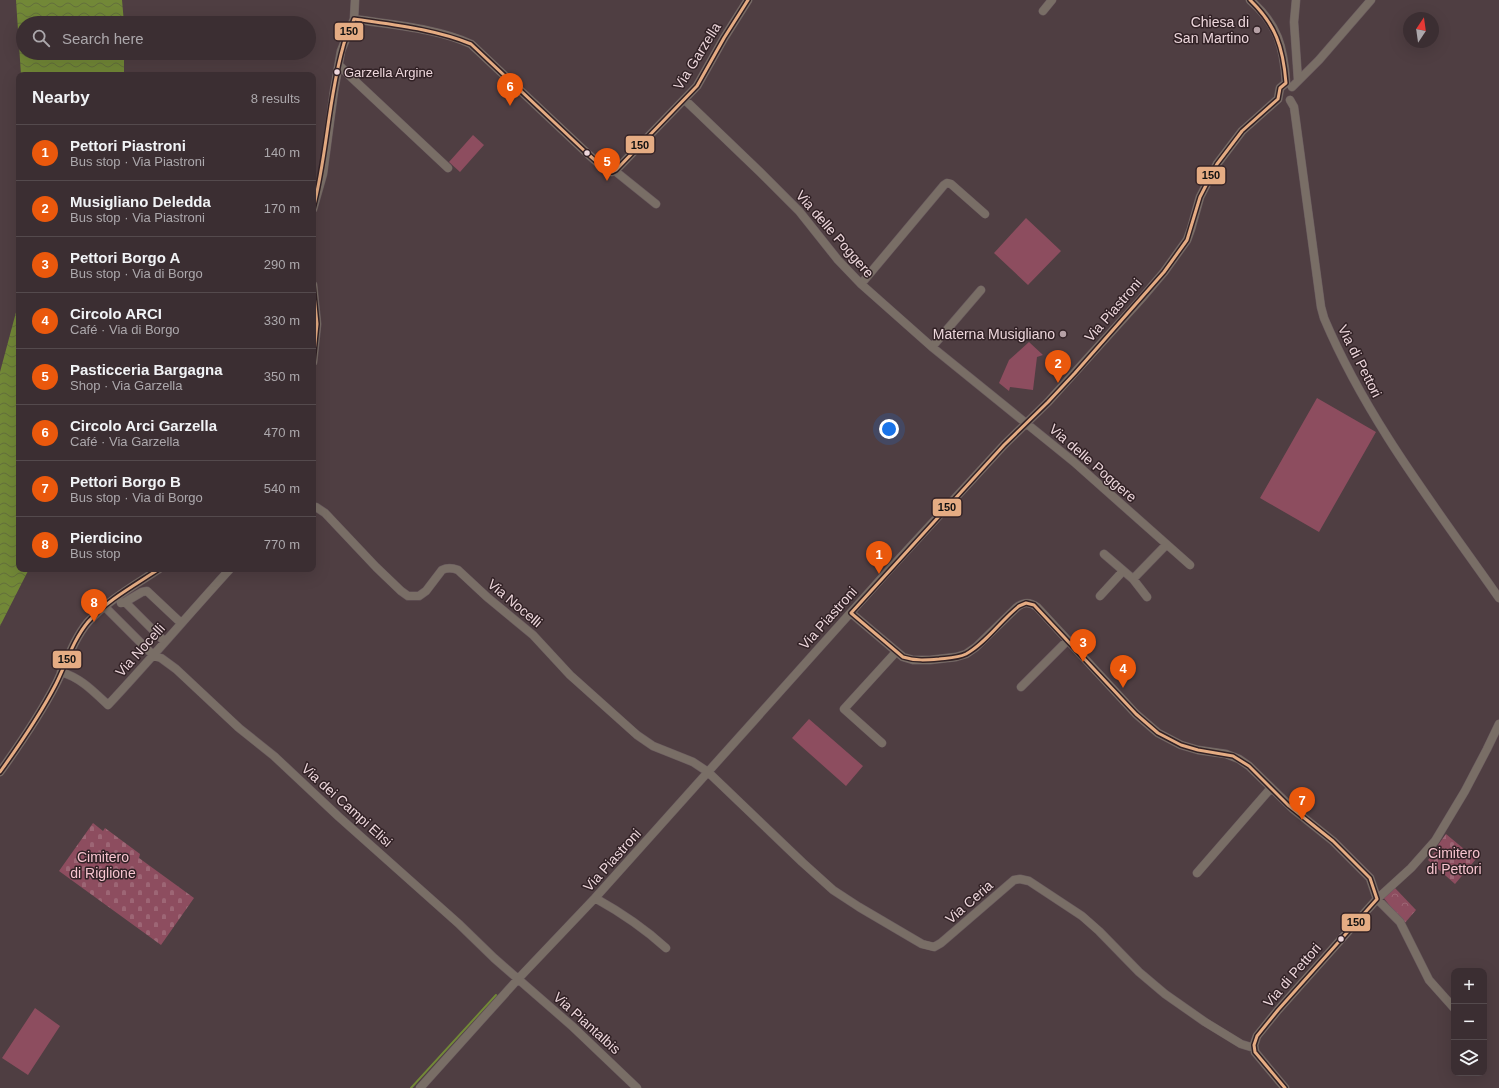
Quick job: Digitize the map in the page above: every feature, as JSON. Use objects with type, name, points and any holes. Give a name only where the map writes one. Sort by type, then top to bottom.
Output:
[{"type":"street","points":[[316,198],[324,169],[339,64],[344,43],[354,19],[355,0]]},
{"type":"street","name":"Via Garzella","points":[[614,171],[697,86],[724,38],[748,0]]},
{"type":"street","points":[[1043,11],[1052,0]]},
{"type":"street","points":[[1250,0],[1266,15],[1274,28],[1282,48],[1292,84]]},
{"type":"street","points":[[1296,0],[1292,84],[1293,95],[1287,102],[1282,102],[1278,99],[1280,88],[1292,84],[1319,60],[1371,0]]},
{"type":"street","points":[[354,19],[451,36],[471,44],[589,155],[607,170],[614,171],[656,204]]},
{"type":"street","points":[[339,64],[356,82],[448,168]]},
{"type":"street","name":"Via Piastroni","points":[[420,1088],[518,979],[595,898],[965,487],[1048,402],[1164,272],[1187,240],[1200,197],[1216,164],[1242,131],[1278,99]]},
{"type":"street","name":"Via delle Poggere","points":[[685,100],[799,211],[838,260],[861,284],[932,347],[1080,468],[1190,565]]},
{"type":"street","name":"Via di Pettori","points":[[1290,100],[1294,107],[1321,307],[1327,324],[1392,446],[1499,598]]},
{"type":"street","points":[[861,284],[947,183],[951,184],[985,214]]},
{"type":"street","points":[[932,347],[981,290]]},
{"type":"street","points":[[316,314],[316,334]]},
{"type":"street","name":"Via Nocelli","points":[[316,507],[325,513],[400,591],[408,596],[419,596],[426,591],[442,570],[450,568],[458,570],[487,597],[534,635],[570,675],[637,734],[653,746],[694,762],[708,772]]},
{"type":"street","points":[[1133,579],[1166,545]]},
{"type":"street","points":[[1104,554],[1133,579],[1147,597]]},
{"type":"street","points":[[1100,596],[1123,571]]},
{"type":"street","points":[[0,772],[41,711],[78,638],[87,624],[108,605],[156,572]]},
{"type":"street","name":"Via Nocelli","points":[[61,672],[82,681],[108,705],[154,656],[181,623],[227,572]]},
{"type":"street","points":[[108,605],[125,602],[142,592],[148,591],[181,623]]},
{"type":"street","points":[[125,602],[165,642]]},
{"type":"street","points":[[851,613],[896,652],[908,659],[918,661],[940,660],[966,654],[976,647],[1016,608],[1027,603],[1032,603],[1136,714],[1158,733],[1181,745],[1206,752],[1226,754],[1239,759],[1249,766],[1292,809],[1333,841],[1370,878],[1374,886],[1377,899],[1400,922],[1429,980],[1451,1005]]},
{"type":"street","points":[[108,605],[154,656]]},
{"type":"street","points":[[1021,687],[1068,640]]},
{"type":"street","points":[[882,743],[844,710],[896,652]]},
{"type":"street","name":"Via dei Campi Elisi","points":[[154,656],[161,658],[176,669],[235,724],[274,756],[518,979]]},
{"type":"street","name":"Via di Pettori","points":[[1254,1048],[1257,1036],[1270,1020],[1377,899],[1411,868],[1435,841],[1469,784],[1499,724]]},
{"type":"street","name":"Via Ceria","points":[[708,772],[833,890],[922,944],[934,947],[941,943],[1014,880],[1029,881],[1082,916],[1099,931],[1139,972],[1165,994],[1241,1044],[1254,1048]]},
{"type":"street","points":[[1197,873],[1271,788]]},
{"type":"street","points":[[1374,886],[1391,886]]},
{"type":"street","points":[[595,898],[615,909],[646,930],[666,948]]},
{"type":"street","name":"Via Piantalbis","points":[[518,979],[572,1026],[637,1088]]},
{"type":"street","points":[[1254,1048],[1258,1056],[1285,1088]]},
{"type":"green space","points":[[473,135],[484,145],[460,172],[449,162]]},
{"type":"green space","points":[[1026,218],[1061,251],[1028,285],[994,253]]},
{"type":"green space","points":[[1029,342],[1043,355],[1037,357],[1033,390],[1010,387],[1009,391],[999,383],[1009,360]]},
{"type":"green space","points":[[1317,398],[1376,432],[1319,532],[1260,498]]},
{"type":"green space","points":[[809,719],[863,766],[846,786],[792,738]]},
{"type":"green space","name":"Cimitero di Riglione","points":[[93,823],[103,831],[105,828],[140,854],[139,858],[194,898],[161,945],[59,871]]},
{"type":"green space","name":"Cimitero di Pettori","points":[[1446,834],[1476,859],[1455,884],[1428,860],[1439,847],[1438,845]]},
{"type":"green space","points":[[1394,887],[1416,910],[1404,924],[1383,897]]},
{"type":"green space","points":[[35,1008],[60,1026],[28,1075],[2,1058]]},
{"type":"water","points":[[16,0],[122,0],[123,16],[17,16]]},
{"type":"water","points":[[20,60],[124,60],[124,72],[21,72]]},
{"type":"water","points":[[16,312],[16,572],[27,572],[0,626],[0,372]]},
{"type":"waterway","points":[[411,1088],[496,995]]},
{"type":"transit line","name":"150","points":[[316,197],[338,67],[344,43],[354,19],[428,31],[471,44],[589,155],[605,169],[612,172],[616,170],[697,86],[724,38],[748,0]]},
{"type":"transit line","name":"150","points":[[1250,0],[1266,18],[1277,37],[1283,58],[1286,83],[1280,88],[1278,99],[1242,131],[1217,164],[1200,197],[1187,240],[1164,272],[1075,373],[1004,445],[851,613],[903,657],[916,660],[930,660],[953,658],[966,654],[987,638],[1019,606],[1026,603],[1034,605],[1136,714],[1158,733],[1181,745],[1198,750],[1233,756],[1249,766],[1288,805],[1333,841],[1370,878],[1377,899],[1278,1010],[1257,1036],[1254,1045],[1255,1052],[1285,1088]]},
{"type":"transit line","name":"150","points":[[316,314],[316,334]]},
{"type":"transit line","name":"150","points":[[0,772],[43,707],[56,684],[74,644],[88,622],[112,600],[154,572]]},
{"type":"place","name":"Chiesa di San Martino","points":[[1257,30]]},
{"type":"place","name":"Garzella Argine","points":[[337,72]]},
{"type":"place","name":"Circolo Arci Garzella","points":[[510,106]]},
{"type":"place","name":"Pasticceria Bargagna","points":[[607,181]]},
{"type":"place","name":"Materna Musigliano","points":[[1063,334]]},
{"type":"place","name":"Musigliano Deledda","points":[[1058,383]]},
{"type":"place","name":"Pettori Piastroni","points":[[879,574]]},
{"type":"place","name":"Pierdicino","points":[[94,622]]},
{"type":"place","name":"Pettori Borgo A","points":[[1083,662]]},
{"type":"place","name":"Circolo ARCI","points":[[1123,688]]},
{"type":"place","name":"Pettori Borgo B","points":[[1302,820]]}]
